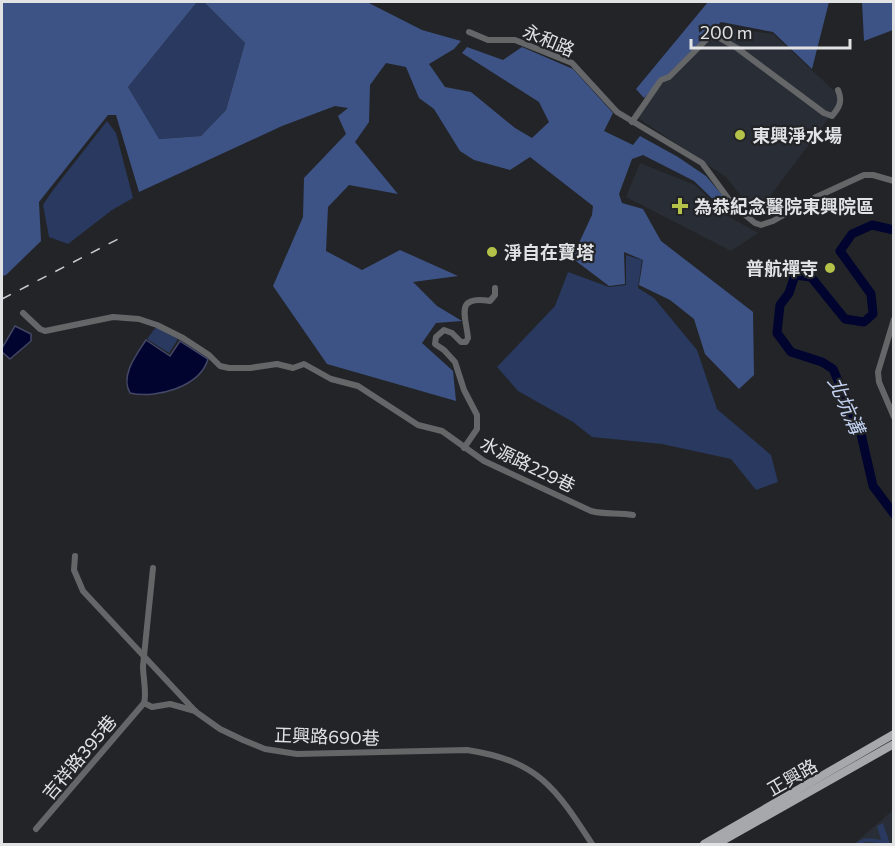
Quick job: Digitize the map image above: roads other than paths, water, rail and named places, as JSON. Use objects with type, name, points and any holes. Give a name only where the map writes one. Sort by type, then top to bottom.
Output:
[{"type":"main road","name":"正興路","points":[[704,844],[894,734]]},
{"type":"main road","name":"正興路","points":[[717,844],[894,744]]},
{"type":"street","name":"永和路","points":[[469,32],[488,40],[515,40],[572,63],[616,112],[702,163],[733,205],[755,223],[761,225],[773,221],[814,198],[864,176],[873,175],[894,181]]},
{"type":"street","points":[[632,122],[662,80],[669,77],[708,38],[716,36],[737,48],[824,113],[832,116],[839,108],[841,96],[838,90]]},
{"type":"street","points":[[464,448],[477,429],[477,416],[464,390],[455,362],[435,344],[436,337],[444,330],[452,333],[461,342],[466,342],[468,338],[464,311],[468,303],[478,299],[490,301],[495,295],[495,288]]},
{"type":"street","name":"水源路229巷","points":[[23,313],[45,331],[113,317],[138,319],[157,325],[183,338],[209,355],[220,366],[229,368],[277,364],[292,368],[304,364],[331,379],[358,386],[403,417],[418,425],[442,431],[484,460],[591,512],[600,514],[618,512],[633,515]]},
{"type":"street","points":[[894,319],[878,372],[879,382],[894,417]]},
{"type":"street","name":"正興路690巷","points":[[75,556],[74,570],[83,591],[196,712],[220,729],[265,749],[297,754],[467,750],[494,754],[519,763],[549,784],[592,844]]},
{"type":"street","points":[[153,568],[142,681],[146,698],[144,703],[152,707],[170,704],[196,712]]},
{"type":"street","name":"吉祥路395巷","points":[[36,829],[144,703]]},
{"type":"waterway","name":"北坑溝","points":[[894,230],[872,225],[852,234],[840,251],[871,294],[873,314],[864,322],[845,319],[811,277],[795,275],[789,293],[780,305],[777,333],[791,352],[822,362],[833,369],[861,434],[873,486],[894,514]]},
{"type":"railway","points":[[2,299],[122,237]]},
{"type":"place","name":"東興淨水場","points":[[740,135]]},
{"type":"place","name":"為恭紀念醫院東興院區","points":[[680,206]]},
{"type":"place","name":"淨自在寶塔","points":[[492,252]]},
{"type":"place","name":"普航禪寺","points":[[830,268]]}]
